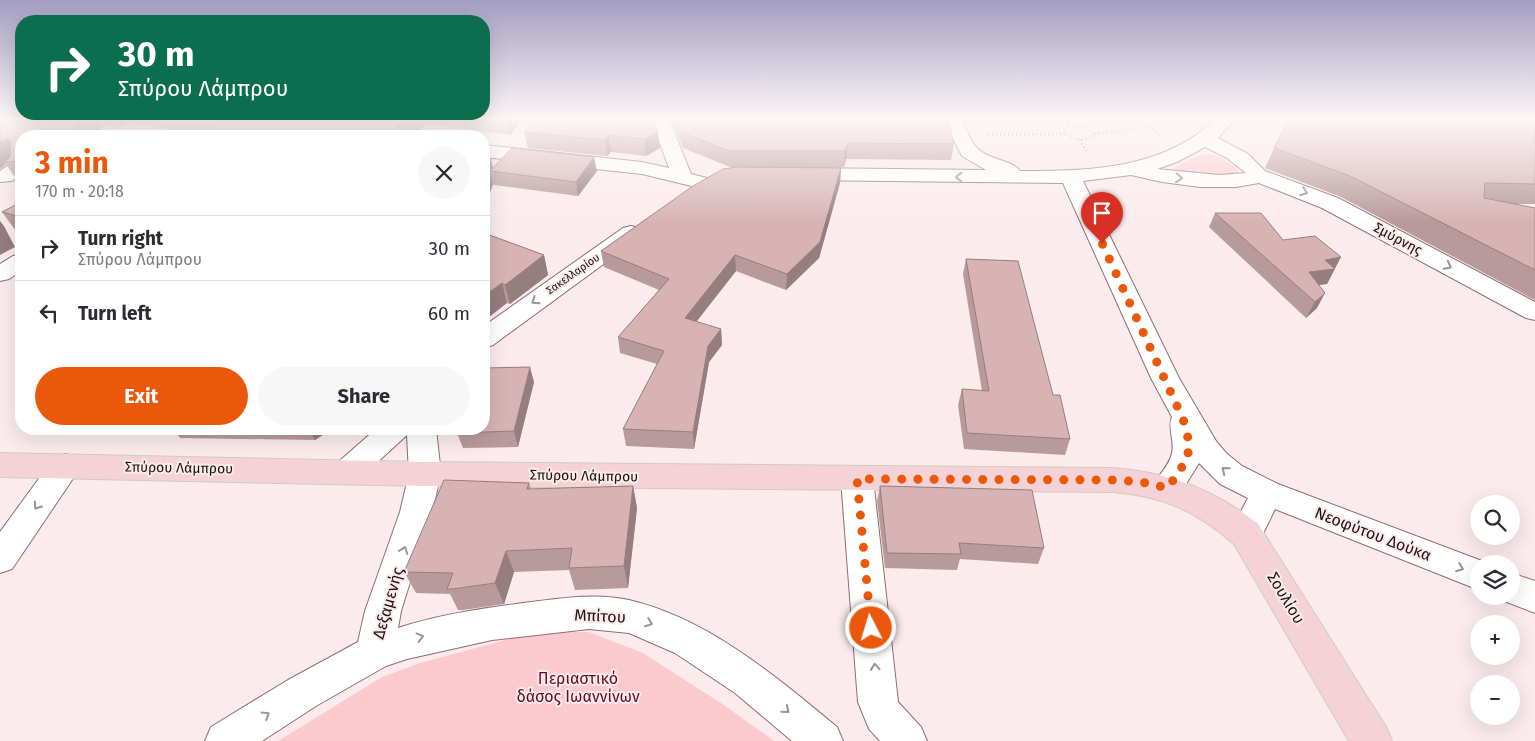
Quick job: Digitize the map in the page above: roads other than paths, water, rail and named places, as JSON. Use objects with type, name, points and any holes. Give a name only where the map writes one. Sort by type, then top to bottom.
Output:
[{"type":"main road","name":"Σπύρου Λάμπρου","points":[[0,465],[425,474],[1113,480],[1141,482],[1168,488]]},
{"type":"main road","name":"Σουλίου","points":[[1168,488],[1207,506],[1233,522],[1246,534],[1372,741]]},
{"type":"street","points":[[508,154],[634,167],[682,176],[712,179],[678,199]]},
{"type":"street","points":[[673,154],[682,176]]},
{"type":"street","points":[[971,154],[987,164],[1043,177]]},
{"type":"street","points":[[781,173],[1070,176],[1132,169],[1177,154]]},
{"type":"street","name":"Σμύρνης","points":[[1231,154],[1258,175],[1330,203],[1535,312]]},
{"type":"street","points":[[1132,169],[1165,177],[1230,182],[1251,180],[1258,175]]},
{"type":"street","points":[[1070,176],[1166,378],[1183,419],[1190,444],[1188,459],[1168,488]]},
{"type":"street","name":"Σακελλαρίου","points":[[490,334],[647,221]]},
{"type":"street","points":[[0,274],[15,265]]},
{"type":"street","name":"Νεοφύτου Δούκα","points":[[1166,378],[1205,449],[1215,462],[1242,482],[1470,572]]},
{"type":"street","points":[[347,472],[388,435]]},
{"type":"street","points":[[422,435],[425,474]]},
{"type":"street","points":[[0,559],[65,466]]},
{"type":"street","name":"Δεξαμενής","points":[[224,741],[316,684],[374,653],[383,611],[416,512],[425,474]]},
{"type":"street","points":[[857,479],[878,702],[883,715],[907,741]]},
{"type":"street","points":[[1246,534],[1267,493]]},
{"type":"street","points":[[1520,591],[1535,597]]},
{"type":"street","name":"Μπίτου","points":[[374,653],[424,636],[489,624],[570,614],[618,614],[653,625],[707,651],[754,684],[823,741]]},
{"type":"park label","name":"Περιαστικό δάσος Ιωαννίνων","points":[[578,687]]}]
